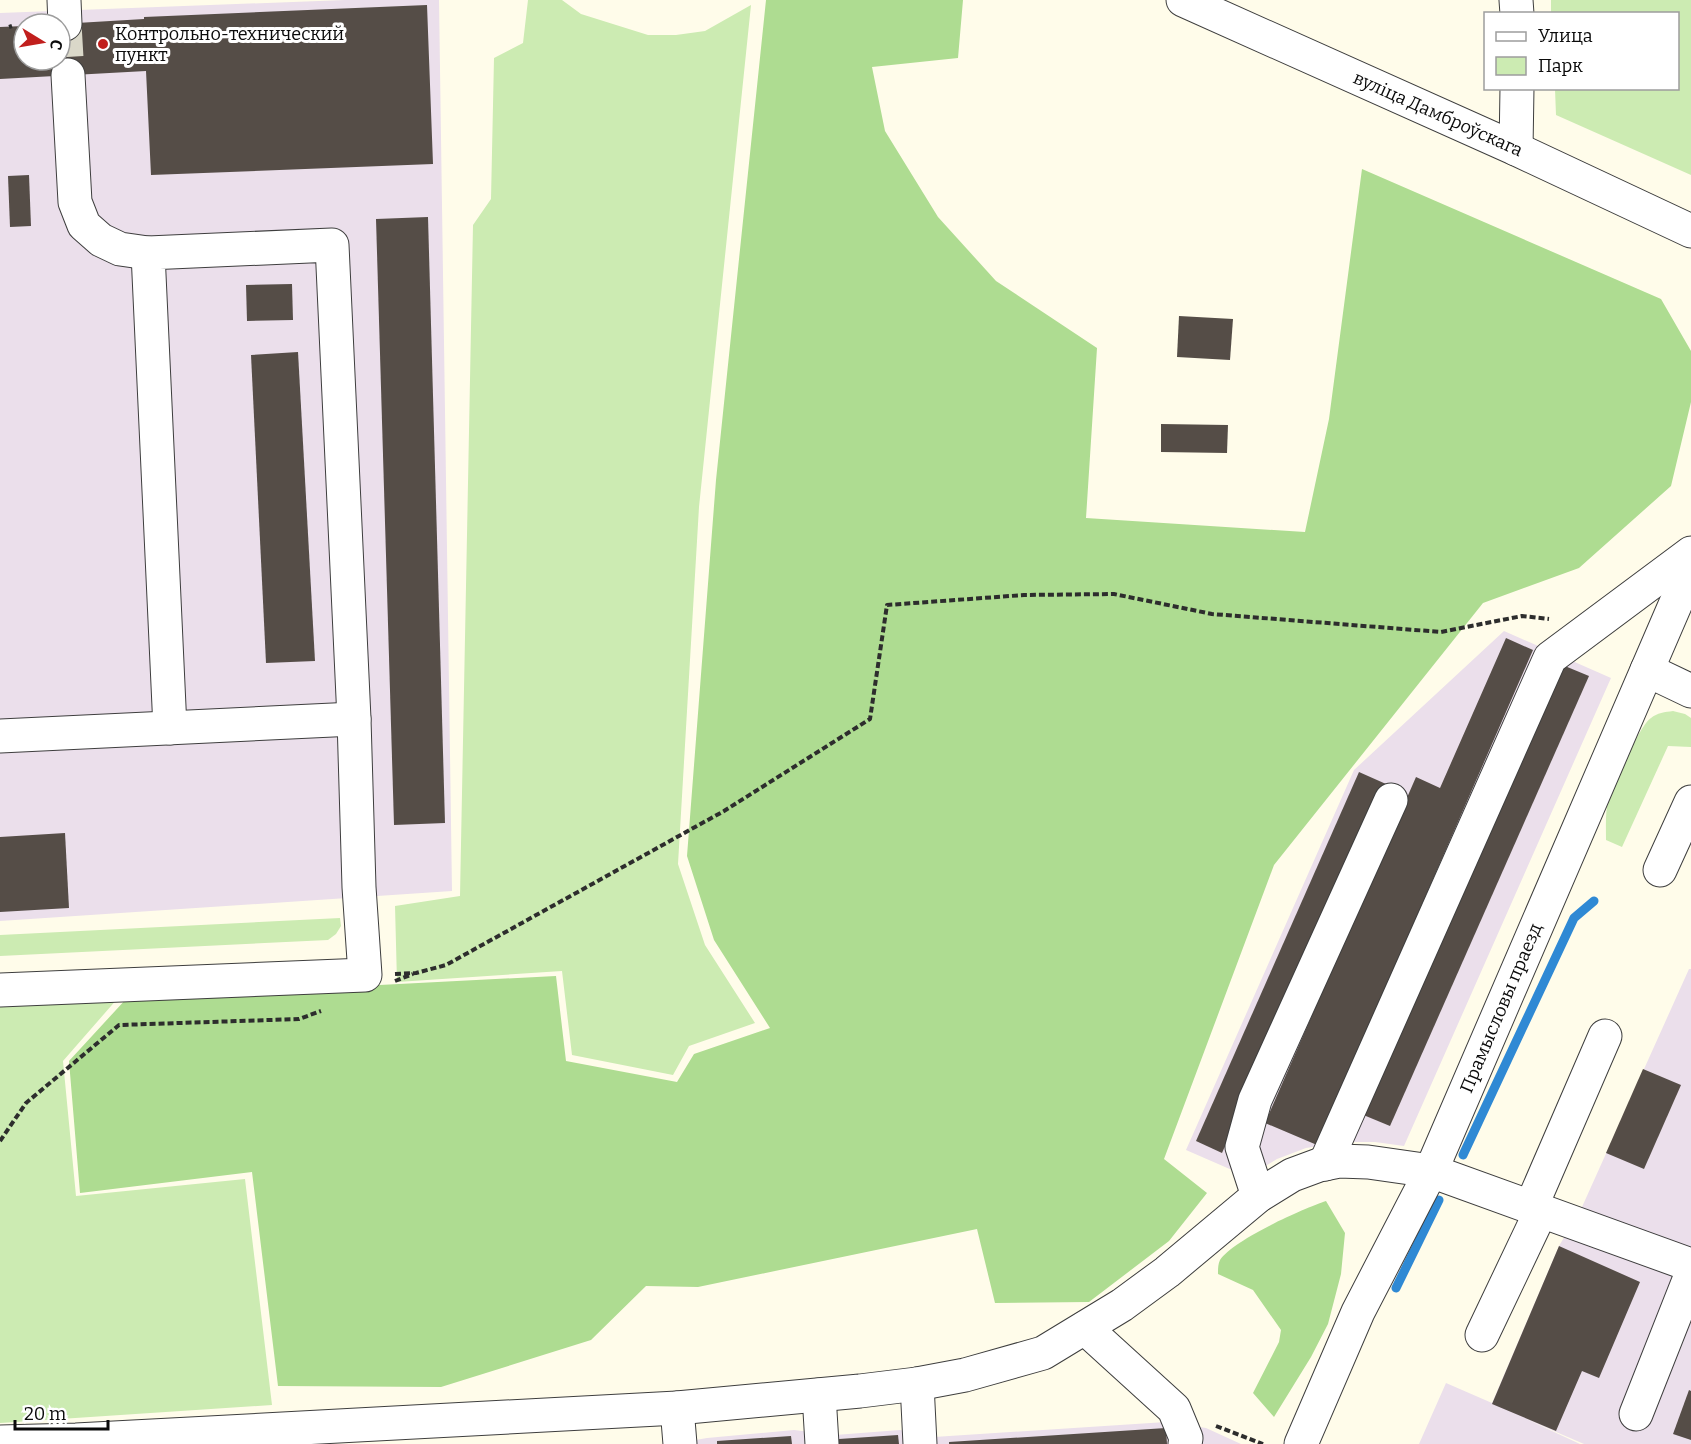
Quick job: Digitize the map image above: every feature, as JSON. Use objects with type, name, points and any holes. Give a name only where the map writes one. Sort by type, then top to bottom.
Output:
[{"type":"street","name":"вуліца Дамброўскага","points":[[1184,0],[1516,148],[1691,231]]},
{"type":"street","points":[[0,990],[380,978],[359,887],[354,719],[332,245],[148,253],[120,249],[101,240],[84,225],[75,202],[68,75]]},
{"type":"street","points":[[1516,90],[1516,148]]},
{"type":"street","points":[[148,253],[170,728]]},
{"type":"street","points":[[1324,1164],[1550,658],[1691,553]]},
{"type":"street","name":"Прамысловы праезд","points":[[1300,1444],[1358,1312],[1431,1171],[1691,568]]},
{"type":"street","points":[[1647,670],[1691,691]]},
{"type":"street","points":[[0,736],[354,719]]},
{"type":"street","points":[[1258,1196],[1242,1147],[1255,1100],[1390,800]]},
{"type":"street","points":[[1660,870],[1691,802]]},
{"type":"street","points":[[1482,1335],[1536,1209],[1605,1036]]},
{"type":"street","points":[[0,1442],[242,1438],[677,1408],[917,1384],[965,1375],[1043,1353],[1122,1305],[1167,1272],[1258,1196],[1292,1175],[1339,1161],[1368,1162],[1431,1171],[1691,1265]]},
{"type":"street","points":[[1636,1414],[1691,1275]]},
{"type":"street","points":[[1085,1328],[1174,1409],[1186,1438],[1185,1444]]},
{"type":"street","points":[[917,1384],[920,1444]]},
{"type":"street","points":[[819,1395],[822,1444]]},
{"type":"street","points":[[677,1408],[680,1444]]},
{"type":"path","points":[[380,978],[416,973],[446,965],[724,812],[870,719],[887,605],[1024,595],[1114,594],[1212,614],[1441,632],[1522,616],[1594,625]]},
{"type":"path","points":[[380,978],[416,973]]},
{"type":"path","points":[[0,1141],[26,1103],[119,1025],[299,1019],[331,1007]]},
{"type":"path","points":[[1214,1425],[1263,1444]]},
{"type":"shaded area","points":[[345,0],[439,0],[452,891],[0,921],[0,13],[12,13],[12,72],[72,72],[72,12],[27,12]]},
{"type":"shaded area","points":[[1504,631],[1611,678],[1404,1146],[1375,1142],[1346,1142],[1306,1148],[1277,1159],[1248,1177],[1186,1150],[1354,770]]},
{"type":"shaded area","points":[[1689,969],[1691,969],[1691,1444],[1584,1444],[1526,1419],[1580,1444],[1419,1444],[1446,1383],[1492,1403],[1559,1246],[1582,1207]]},
{"type":"shaded area","points":[[1166,1422],[1206,1428],[1241,1444],[673,1444],[707,1438],[794,1430],[835,1435],[900,1430],[934,1437]]},
{"type":"green space","points":[[528,0],[562,0],[581,14],[648,35],[676,35],[705,31],[751,5],[699,507],[678,864],[705,945],[755,1023],[689,1046],[673,1075],[572,1055],[562,971],[397,982],[395,906],[460,896],[473,225],[491,199],[494,58],[523,43]]},
{"type":"green space","points":[[766,0],[963,0],[958,58],[872,67],[885,131],[938,217],[996,281],[1097,348],[1086,518],[1305,532],[1329,419],[1362,169],[1661,299],[1691,351],[1691,402],[1671,486],[1579,568],[1483,603],[1274,865],[1164,1159],[1207,1193],[1169,1241],[1089,1302],[995,1303],[977,1229],[698,1287],[646,1286],[591,1340],[441,1387],[278,1386],[252,1172],[80,1193],[69,1061],[127,998],[556,976],[566,1061],[677,1082],[694,1054],[770,1028],[714,940],[687,856],[716,480]]},
{"type":"green space","points":[[1551,0],[1691,0],[1691,175],[1556,115],[1555,90],[1679,90],[1679,12],[1551,12]]},
{"type":"green space","points":[[1673,711],[1691,718],[1691,747],[1668,746],[1622,847],[1606,840],[1606,813],[1609,797],[1634,742],[1651,718]]},
{"type":"green space","points":[[340,918],[341,926],[328,940],[0,956],[0,935]]},
{"type":"green space","points":[[118,998],[63,1061],[76,1196],[245,1179],[272,1405],[0,1423],[0,1005]]},
{"type":"green space","points":[[1326,1201],[1345,1233],[1341,1274],[1328,1324],[1311,1357],[1274,1417],[1253,1393],[1279,1342],[1281,1330],[1253,1290],[1218,1274],[1219,1263],[1227,1252],[1239,1243],[1285,1218]]},
{"type":"building","points":[[427,5],[433,164],[151,175],[146,71],[0,79],[0,27],[12,26],[12,72],[72,72],[72,23],[144,19],[144,17]]},
{"type":"building","points":[[29,175],[31,226],[10,227],[8,176]]},
{"type":"building","points":[[428,217],[445,823],[394,825],[376,219]]},
{"type":"building","points":[[292,284],[293,320],[247,321],[246,285]]},
{"type":"building","points":[[1179,316],[1233,319],[1230,360],[1177,357]]},
{"type":"building","points":[[298,352],[315,661],[266,663],[251,355]]},
{"type":"building","points":[[1161,424],[1228,425],[1227,453],[1161,452]]},
{"type":"building","points":[[1506,638],[1533,650],[1317,1145],[1265,1123],[1416,777],[1440,788]]},
{"type":"building","points":[[1560,664],[1589,676],[1390,1126],[1361,1114]]},
{"type":"building","points":[[1359,772],[1386,784],[1222,1153],[1196,1141]]},
{"type":"building","points":[[65,833],[69,908],[0,912],[0,837]]},
{"type":"building","points":[[1643,1069],[1681,1085],[1644,1169],[1606,1153]]},
{"type":"building","points":[[1559,1246],[1640,1282],[1599,1378],[1582,1371],[1556,1431],[1492,1404]]},
{"type":"building","points":[[1689,1390],[1691,1391],[1691,1440],[1673,1434]]},
{"type":"building","points":[[1166,1428],[1167,1444],[949,1444],[949,1442]]},
{"type":"building","points":[[898,1435],[899,1444],[839,1444],[839,1439]]},
{"type":"building","points":[[791,1436],[792,1444],[717,1444],[717,1441]]},
{"type":"waterway","points":[[1463,1155],[1574,918],[1594,901]]},
{"type":"waterway","points":[[1396,1288],[1439,1200]]},
{"type":"place","name":"Контрольно-технический пункт","points":[[103,44]]}]
